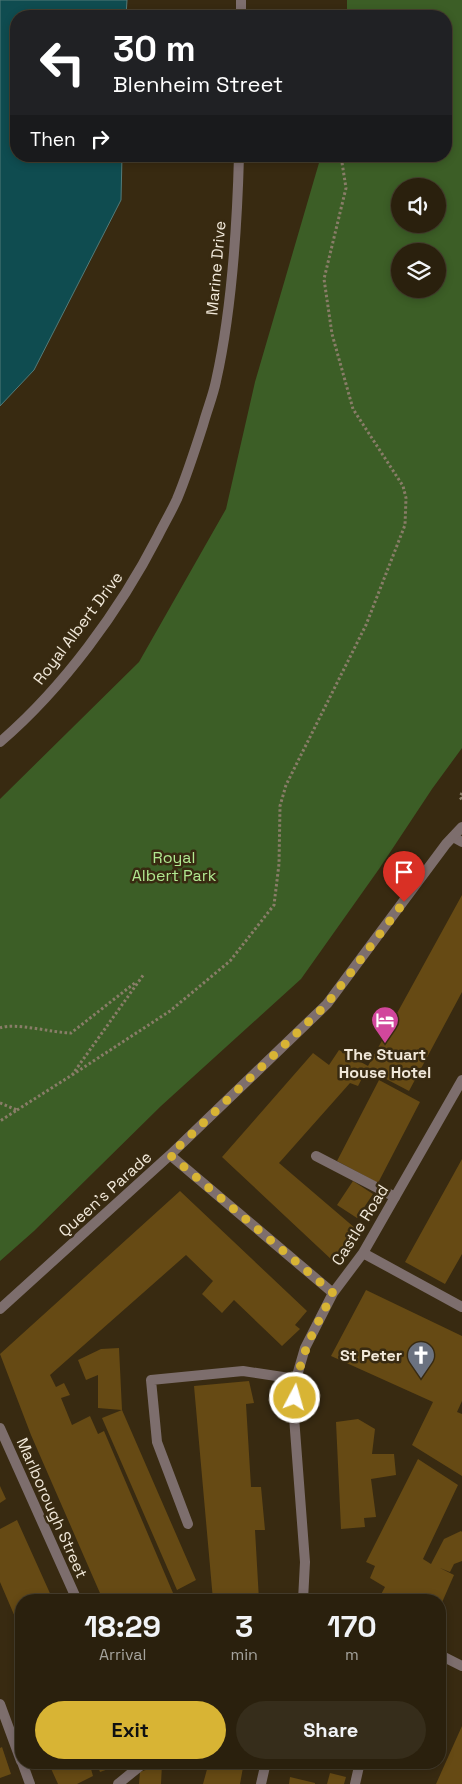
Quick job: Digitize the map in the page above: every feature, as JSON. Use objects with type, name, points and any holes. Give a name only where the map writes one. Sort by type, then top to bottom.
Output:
[{"type":"street","name":"Marine Drive","points":[[216,382],[233,260],[239,162]]},
{"type":"street","name":"Royal Albert Drive","points":[[0,742],[64,676],[114,611],[138,574],[176,500],[196,448],[216,382]]},
{"type":"street","name":"Queen's Parade","points":[[0,1309],[170,1155],[327,1004],[457,840],[462,826]]},
{"type":"street","name":"Castle Road","points":[[303,1594],[305,1562],[294,1417],[296,1379],[305,1348],[333,1293],[363,1253],[462,1080]]},
{"type":"street","points":[[170,1155],[333,1293]]},
{"type":"street","points":[[316,1156],[395,1197]]},
{"type":"street","points":[[363,1253],[462,1307]]},
{"type":"street","points":[[188,1524],[156,1442],[151,1380],[244,1371],[296,1379]]},
{"type":"street","name":"Marlborough Street","points":[[0,1428],[74,1594]]},
{"type":"street","points":[[446,1658],[462,1666]]},
{"type":"street","points":[[0,1704],[15,1744]]},
{"type":"street","points":[[25,1769],[30,1784]]},
{"type":"street","points":[[118,1784],[136,1769]]},
{"type":"street","points":[[261,1784],[264,1769]]},
{"type":"street","points":[[355,1784],[358,1769]]},
{"type":"path","points":[[0,1121],[170,1011],[230,961],[274,905],[280,864],[280,806],[286,785],[366,625],[405,526],[406,498],[404,486],[353,409],[332,334],[324,279],[346,188],[342,162]]},
{"type":"path","points":[[462,793],[460,797],[462,800]]},
{"type":"path","points":[[0,1028],[4,1026],[23,1027],[60,1033],[71,1032],[130,989],[144,974],[72,1076]]},
{"type":"path","points":[[0,1103],[17,1110]]},
{"type":"green space","name":"Royal Albert Park","points":[[347,0],[462,0],[462,748],[301,979],[161,1106],[34,1231],[0,1261],[0,799],[139,662],[226,509],[255,382],[319,162],[452,162],[452,10],[347,10]]},
{"type":"water","points":[[0,0],[127,0],[126,10],[10,10],[10,162],[122,162],[121,200],[34,370],[0,406]]},
{"type":"building","points":[[462,895],[462,992],[409,1091],[367,1069],[358,1086],[350,1083],[279,1163],[355,1228],[333,1261],[222,1157],[313,1053],[329,1065],[339,1050],[368,1066]]},
{"type":"building","points":[[379,1080],[420,1102],[378,1183],[337,1161]]},
{"type":"building","points":[[462,1159],[462,1254],[445,1284],[405,1262]]},
{"type":"building","points":[[353,1181],[373,1194],[357,1218],[337,1205]]},
{"type":"building","points":[[180,1191],[307,1311],[295,1325],[300,1329],[282,1346],[234,1300],[222,1313],[202,1294],[213,1281],[186,1255],[50,1375],[56,1387],[64,1383],[70,1395],[61,1398],[72,1425],[90,1416],[98,1434],[104,1431],[173,1594],[100,1594],[31,1435],[0,1354]]},
{"type":"building","name":"St Peter","points":[[366,1290],[462,1336],[462,1401],[457,1412],[462,1414],[462,1476],[412,1445],[433,1402],[331,1356]]},
{"type":"building","points":[[119,1348],[122,1410],[98,1408],[98,1375],[86,1380],[78,1360],[101,1349]]},
{"type":"building","points":[[249,1381],[254,1403],[246,1404],[251,1487],[261,1487],[265,1530],[255,1530],[259,1594],[212,1594],[194,1386]]},
{"type":"building","points":[[122,1410],[196,1580],[177,1590],[102,1418]]},
{"type":"building","points":[[358,1419],[375,1429],[372,1454],[394,1454],[396,1475],[371,1479],[376,1517],[364,1518],[365,1527],[341,1529],[336,1422]]},
{"type":"building","points":[[418,1459],[458,1485],[423,1559],[431,1564],[444,1539],[462,1532],[462,1561],[454,1564],[450,1572],[440,1568],[454,1575],[446,1594],[381,1594],[385,1587],[370,1578],[375,1566],[366,1562]]},
{"type":"building","points":[[0,1486],[6,1499],[0,1503]]},
{"type":"building","points":[[17,1520],[50,1594],[15,1594],[15,1617],[0,1582],[0,1529]]},
{"type":"building","points":[[462,1726],[462,1784],[436,1784],[443,1769],[446,1769],[446,1762]]},
{"type":"building","points":[[2,1747],[11,1774],[0,1778],[0,1748]]},
{"type":"building","points":[[51,1769],[91,1769],[93,1776],[77,1784],[58,1784]]},
{"type":"building","points":[[148,1769],[162,1769],[161,1784],[139,1784],[140,1772]]},
{"type":"building","points":[[207,1769],[243,1769],[240,1784],[203,1784]]},
{"type":"building","points":[[330,1773],[346,1777],[344,1784],[327,1784]]},
{"type":"building","points":[[290,1777],[315,1783],[315,1784],[289,1784]]},
{"type":"place","name":"The Stuart House Hotel","points":[[385,1044]]},
{"type":"place","name":"St Peter","points":[[421,1379]]},
{"type":"route","points":[[295,1398],[296,1379],[305,1348],[333,1293],[170,1155],[327,1004],[404,902]]}]
